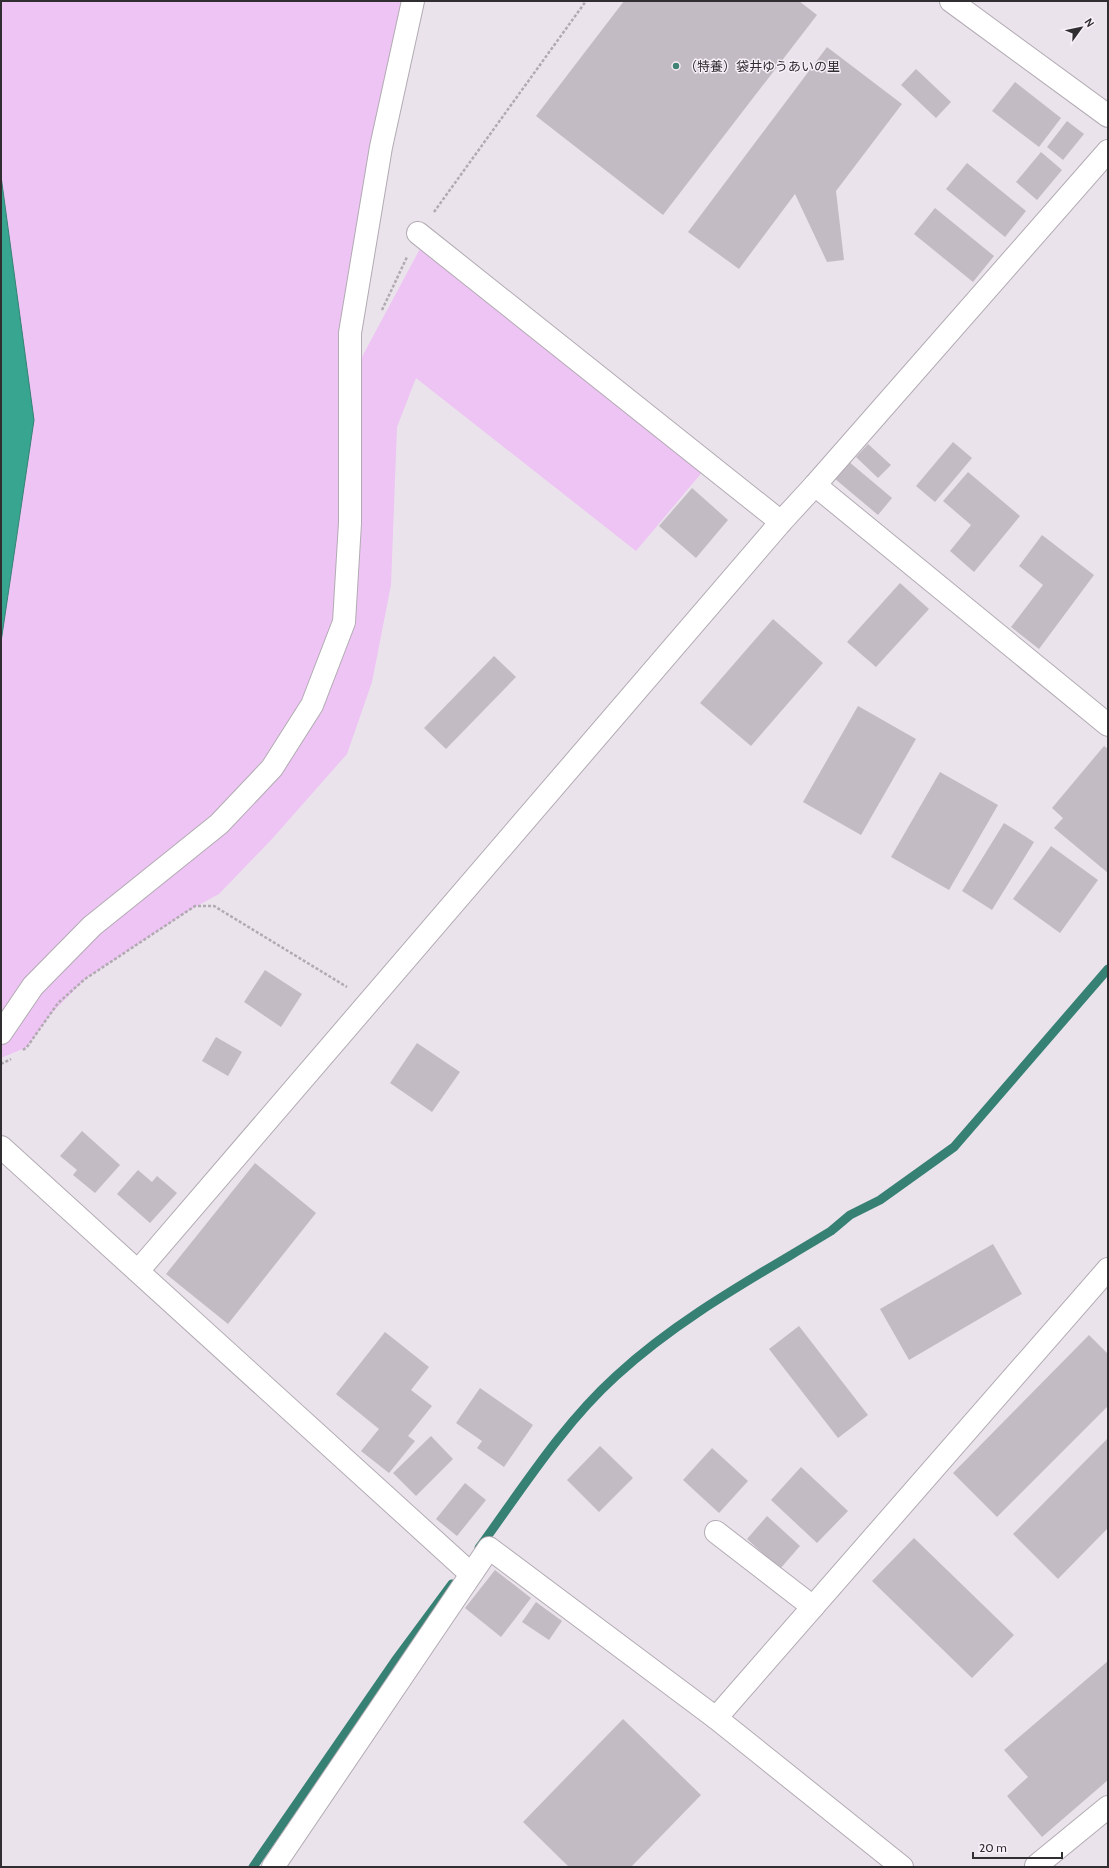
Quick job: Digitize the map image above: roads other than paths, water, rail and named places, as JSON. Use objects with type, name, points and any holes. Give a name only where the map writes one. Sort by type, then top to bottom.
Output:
[{"type":"street","points":[[1,1033],[33,986],[92,926],[219,824],[272,768],[312,705],[344,622],[351,506],[350,333],[380,147],[413,1]]},
{"type":"street","points":[[951,1],[1108,116]]},
{"type":"street","points":[[138,1271],[781,522],[1108,151]]},
{"type":"street","points":[[418,233],[781,522]]},
{"type":"street","points":[[815,485],[1108,725]]},
{"type":"street","points":[[1,1148],[471,1574]]},
{"type":"street","points":[[716,1718],[1108,1269]]},
{"type":"street","points":[[716,1532],[813,1607]]},
{"type":"street","points":[[273,1867],[489,1548],[716,1718],[902,1867]]},
{"type":"street","points":[[1036,1867],[1108,1807]]},
{"type":"waterway","points":[[479,1548],[560,1436],[596,1395],[616,1376],[666,1335],[693,1316],[747,1281],[831,1231],[850,1215],[880,1200],[954,1147],[1108,969]]},
{"type":"waterway","points":[[253,1867],[395,1661],[452,1584]]},
{"type":"place","name":"（特養）袋井ゆうあいの里","points":[[676,66]]}]
